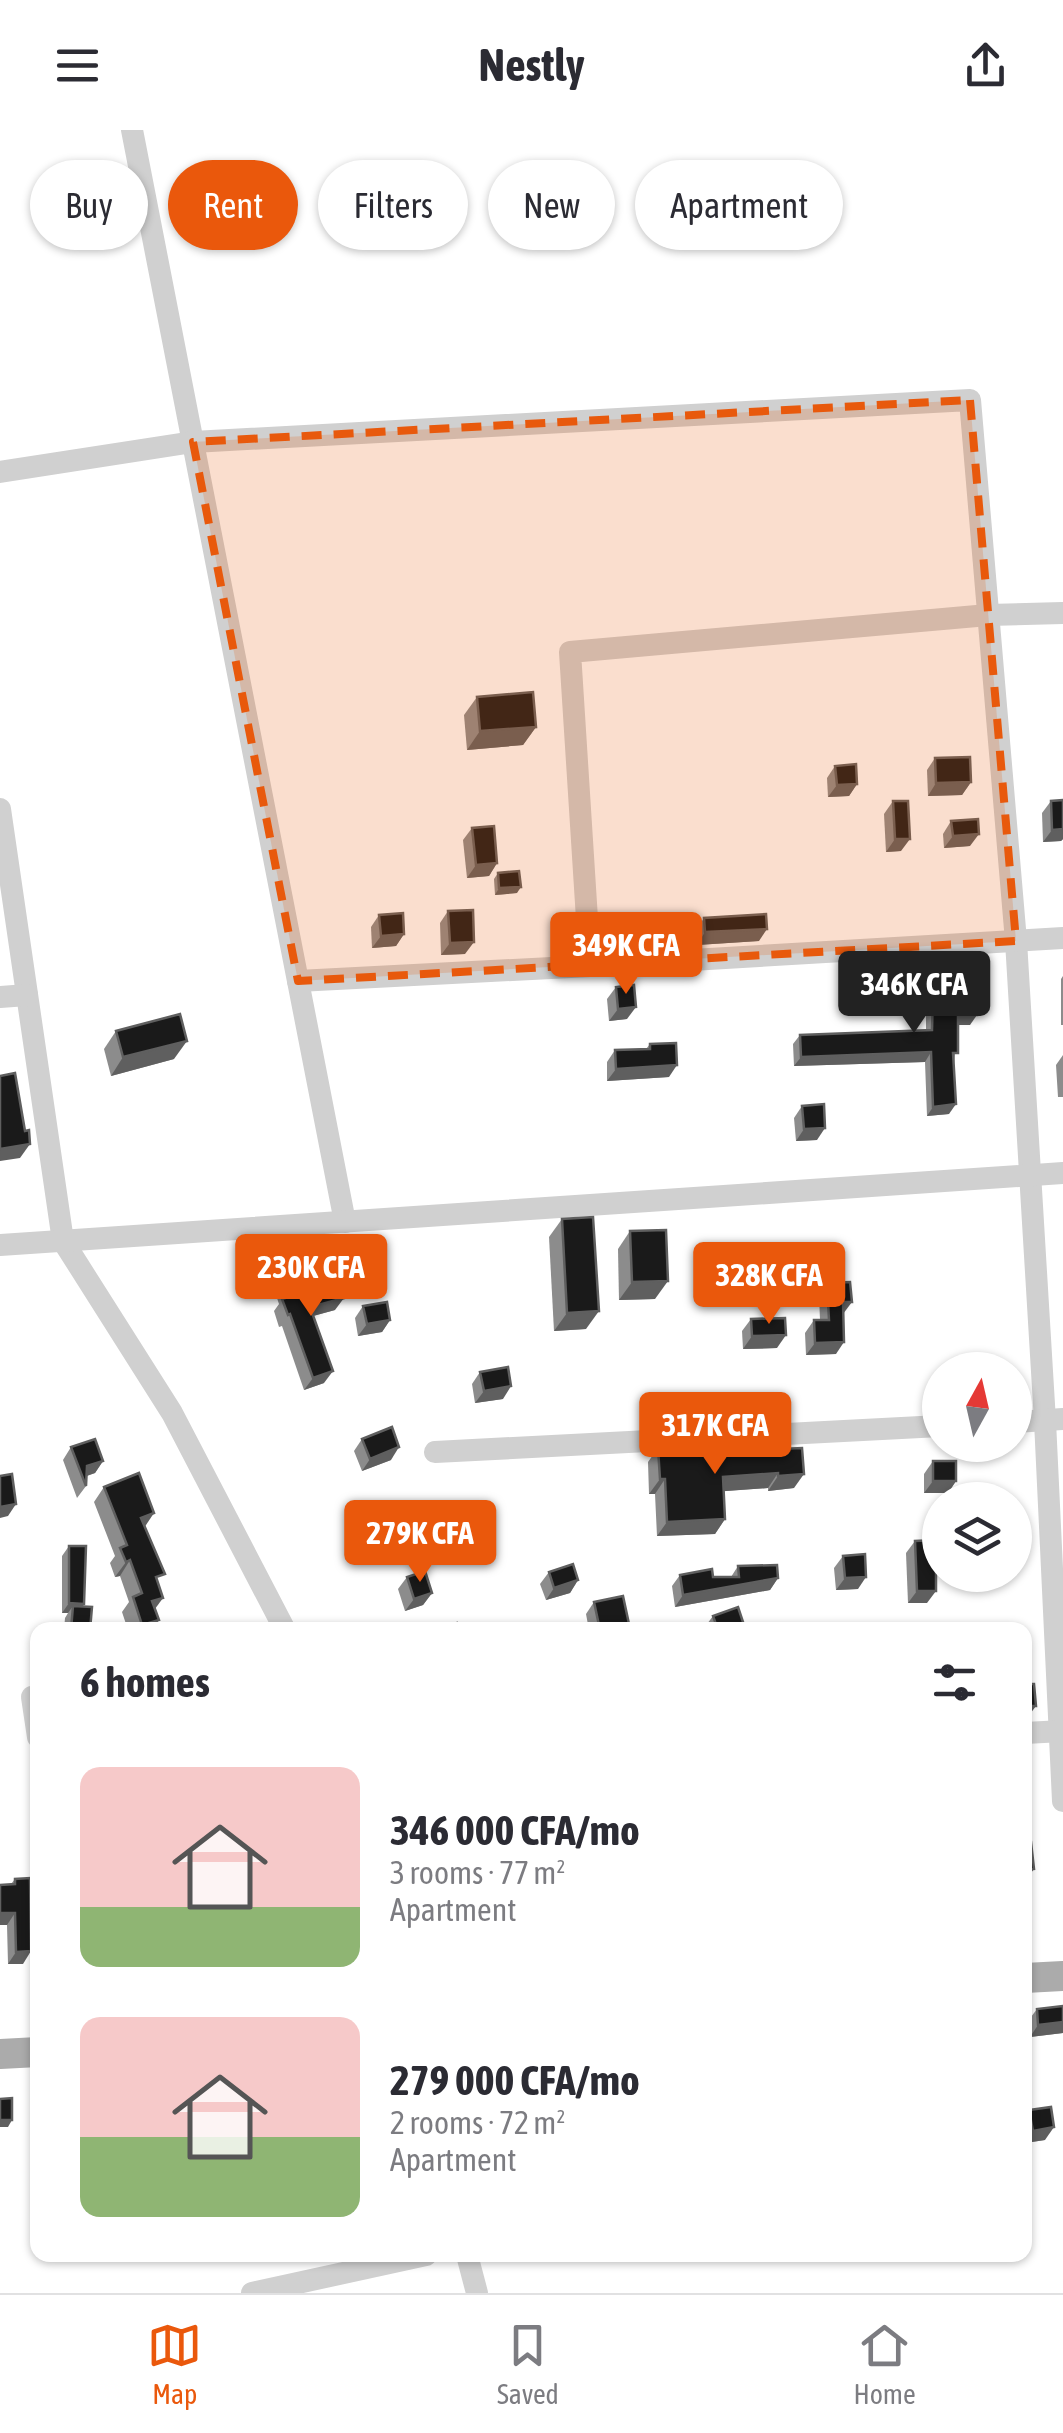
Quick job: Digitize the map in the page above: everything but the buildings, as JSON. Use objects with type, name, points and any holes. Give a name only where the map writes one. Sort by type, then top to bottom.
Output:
[{"type":"main road","points":[[1032,1978],[1063,1976]]},
{"type":"main road","points":[[0,2054],[30,2052]]},
{"type":"street","points":[[132,130],[346,1222]]},
{"type":"street","points":[[0,472],[193,442],[970,400],[1054,1420],[1063,1800]]},
{"type":"street","points":[[590,966],[570,652],[988,615],[1063,612]]},
{"type":"street","points":[[0,809],[63,1241],[172,1413],[282,1622]]},
{"type":"street","points":[[298,981],[1063,938]]},
{"type":"street","points":[[0,998],[27,995]]},
{"type":"street","points":[[0,1245],[1063,1173]]},
{"type":"street","points":[[435,1452],[922,1427]]},
{"type":"street","points":[[1032,1733],[1061,1731]]},
{"type":"street","points":[[252,2293],[394,2262]]},
{"type":"street","points":[[469,2262],[476,2293]]},
{"type":"highlighted area","points":[[970,400],[1016,941],[298,981],[193,442]]}]
